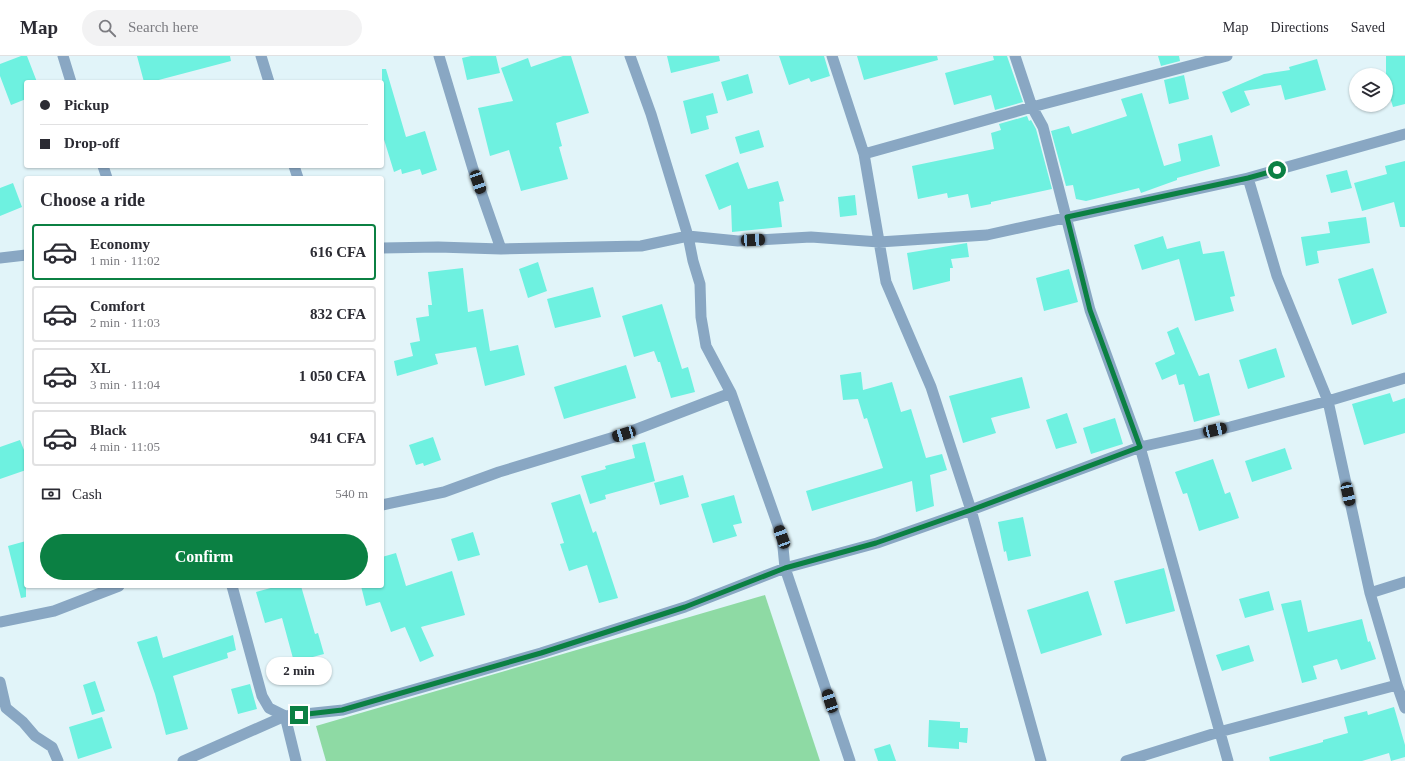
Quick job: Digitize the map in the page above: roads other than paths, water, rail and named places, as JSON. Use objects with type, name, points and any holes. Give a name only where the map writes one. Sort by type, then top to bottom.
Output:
[{"type":"street","points":[[63,56],[70,80]]},
{"type":"street","points":[[261,56],[268,80]]},
{"type":"street","points":[[439,56],[473,169],[501,249]]},
{"type":"street","points":[[630,56],[651,114],[688,236],[692,261],[700,284],[701,316],[706,346],[730,393],[782,537],[785,568],[850,761]]},
{"type":"street","points":[[832,56],[864,154],[886,282],[931,387],[971,510],[1042,761]]},
{"type":"street","points":[[1015,56],[1032,106],[1043,127],[1090,310],[1140,447],[1228,761]]},
{"type":"street","points":[[864,154],[1032,106],[1227,56]]},
{"type":"street","points":[[384,248],[438,247],[501,249],[641,246],[688,236],[738,241],[811,237],[879,242],[987,235],[1248,178],[1405,134]]},
{"type":"street","points":[[1248,178],[1277,276],[1328,401],[1370,593],[1405,708]]},
{"type":"street","points":[[0,258],[24,255]]},
{"type":"street","points":[[183,761],[284,716],[342,710],[541,653],[685,607],[785,568],[876,543],[971,510],[1140,447],[1328,401],[1405,378]]},
{"type":"street","points":[[384,502],[444,492],[499,472],[624,434],[730,393]]},
{"type":"street","points":[[1370,593],[1405,582]]},
{"type":"street","points":[[0,622],[54,612],[114,588]]},
{"type":"street","points":[[233,588],[262,696],[269,708],[284,716],[296,761]]},
{"type":"street","points":[[0,682],[6,708],[23,722],[35,736],[52,747],[58,761]]},
{"type":"street","points":[[1126,761],[1219,732],[1397,685]]}]
